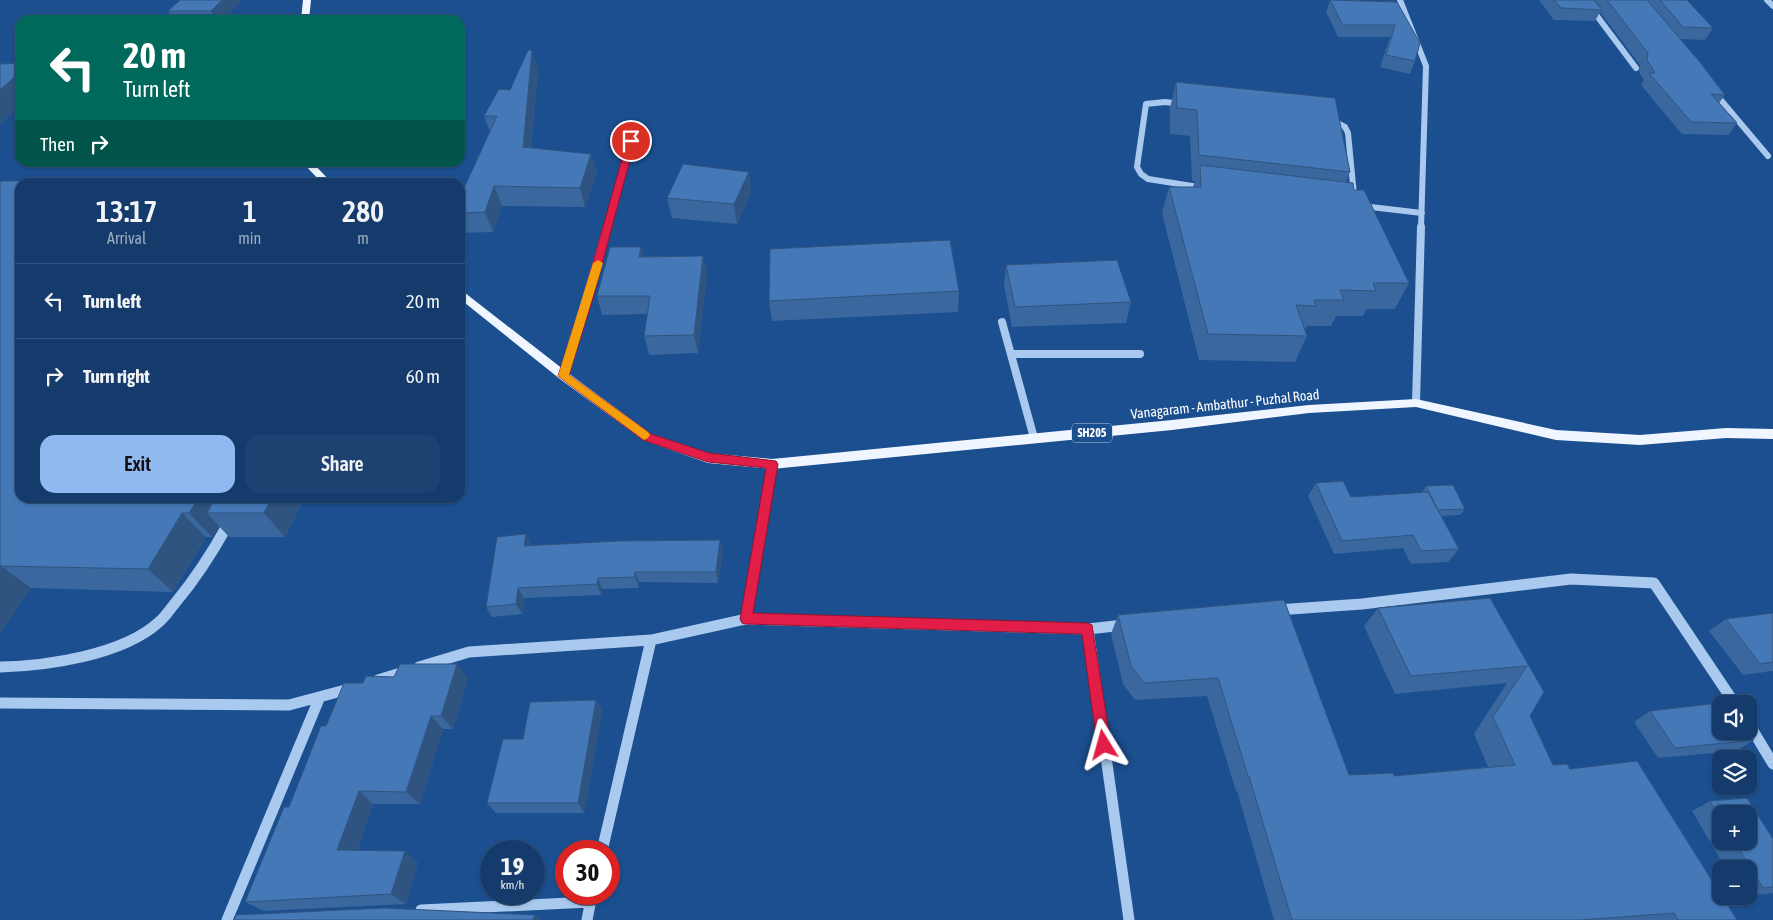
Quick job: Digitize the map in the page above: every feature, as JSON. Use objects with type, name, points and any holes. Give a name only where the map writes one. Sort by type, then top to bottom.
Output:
[{"type":"main road","points":[[306,15],[307,0]]},
{"type":"main road","points":[[311,167],[322,178]]},
{"type":"main road","name":"Vanagaram - Ambathur - Puzhal Road","points":[[465,297],[564,376],[647,437],[708,458],[772,464],[1308,409],[1416,403],[1556,435],[1640,440],[1726,433],[1773,434]]},
{"type":"street","points":[[1400,0],[1426,66],[1416,403]]},
{"type":"street","points":[[1585,0],[1636,68]]},
{"type":"street","points":[[1767,0],[1773,6]]},
{"type":"street","points":[[1711,89],[1768,156]]},
{"type":"street","points":[[1194,106],[1165,102],[1146,104],[1137,167],[1141,174],[1148,179],[1216,189]]},
{"type":"street","points":[[1319,118],[1338,123],[1348,133],[1355,205],[1422,213]]},
{"type":"street","points":[[564,376],[588,298],[631,141]]},
{"type":"street","points":[[1002,322],[1034,438]]},
{"type":"street","points":[[1011,354],[1140,354]]},
{"type":"street","points":[[746,619],[772,464]]},
{"type":"street","points":[[0,667],[60,661],[126,642],[157,624],[208,561],[234,513]]},
{"type":"street","points":[[1269,611],[1362,604],[1571,578],[1654,583],[1729,695]]},
{"type":"street","points":[[0,703],[289,705],[319,699],[469,652],[651,640],[746,619],[1088,629],[1135,624]]},
{"type":"street","points":[[1088,629],[1129,920]]},
{"type":"street","points":[[605,840],[651,640]]},
{"type":"street","points":[[227,920],[319,699]]},
{"type":"street","points":[[1757,737],[1773,764]]},
{"type":"street","points":[[413,911],[555,901]]},
{"type":"street","points":[[587,920],[590,905]]},
{"type":"building","points":[[180,0],[222,0],[211,11],[168,11]]},
{"type":"building","points":[[1330,0],[1397,2],[1420,43],[1415,61],[1386,55],[1395,25],[1343,25]]},
{"type":"building","points":[[1554,0],[1594,0],[1602,10],[1561,8]]},
{"type":"building","points":[[1607,0],[1647,0],[1725,95],[1711,94],[1737,123],[1691,122],[1649,73],[1655,73],[1647,60],[1648,53]]},
{"type":"building","points":[[1660,0],[1687,0],[1713,28],[1683,27]]},
{"type":"building","points":[[528,50],[532,51],[523,147],[591,154],[580,188],[494,186],[485,212],[465,213],[465,186],[497,116],[484,116],[499,89],[510,90]]},
{"type":"building","points":[[15,63],[15,76],[0,90],[0,64]]},
{"type":"building","points":[[1176,82],[1335,98],[1350,172],[1199,155],[1197,110],[1177,108]]},
{"type":"building","points":[[683,164],[749,172],[734,204],[667,198]]},
{"type":"building","points":[[1200,165],[1353,183],[1354,190],[1364,190],[1409,283],[1373,283],[1376,291],[1340,290],[1344,300],[1314,300],[1316,306],[1296,305],[1307,336],[1208,334],[1169,187],[1201,187]]},
{"type":"building","points":[[0,181],[15,181],[15,503],[196,503],[189,513],[182,513],[148,569],[0,566]]},
{"type":"building","points":[[950,240],[959,291],[769,301],[770,249]]},
{"type":"building","points":[[610,247],[641,247],[639,257],[703,256],[694,335],[644,336],[650,296],[597,296]]},
{"type":"building","points":[[1117,260],[1131,302],[1015,307],[1006,265]]},
{"type":"building","points":[[1343,481],[1351,497],[1428,492],[1459,549],[1421,551],[1413,535],[1342,541],[1316,483]]},
{"type":"building","points":[[1453,485],[1465,509],[1438,510],[1426,486]]},
{"type":"building","points":[[212,503],[269,503],[264,513],[207,513]]},
{"type":"building","points":[[526,534],[524,546],[619,541],[720,540],[716,572],[635,572],[635,577],[598,578],[597,584],[518,588],[516,604],[486,607],[497,537]]},
{"type":"building","points":[[1490,598],[1544,692],[1530,716],[1553,765],[1567,764],[1570,769],[1637,761],[1712,881],[1712,905],[1728,905],[1737,920],[1678,920],[1674,913],[1581,920],[1292,920],[1218,678],[1144,683],[1131,666],[1118,615],[1284,600],[1349,775],[1393,773],[1394,776],[1515,765],[1493,717],[1527,666],[1411,676],[1378,608]]},
{"type":"building","points":[[1773,613],[1773,662],[1760,664],[1726,619]]},
{"type":"building","points":[[400,664],[457,664],[441,716],[431,716],[406,792],[359,791],[337,850],[405,851],[391,894],[245,902],[284,807],[289,807],[321,726],[326,726],[344,683],[363,683],[366,676],[394,677]]},
{"type":"building","points":[[596,700],[578,803],[487,803],[503,739],[523,739],[530,702]]},
{"type":"building","points":[[1712,704],[1712,740],[1754,740],[1675,748],[1650,711]]},
{"type":"building","points":[[1747,798],[1751,805],[1712,805],[1710,801]]},
{"type":"building","points":[[1757,814],[1773,839],[1773,887],[1763,888],[1757,878],[1757,860],[1746,860],[1740,850],[1757,850]]},
{"type":"building","points":[[384,908],[535,915],[533,920],[234,920],[236,915]]},
{"type":"slow traffic","points":[[598,263],[564,376],[644,435]]},
{"type":"route","points":[[631,141],[588,298],[564,376],[647,437],[708,458],[772,464],[746,619],[1088,629],[1104,745]]}]
